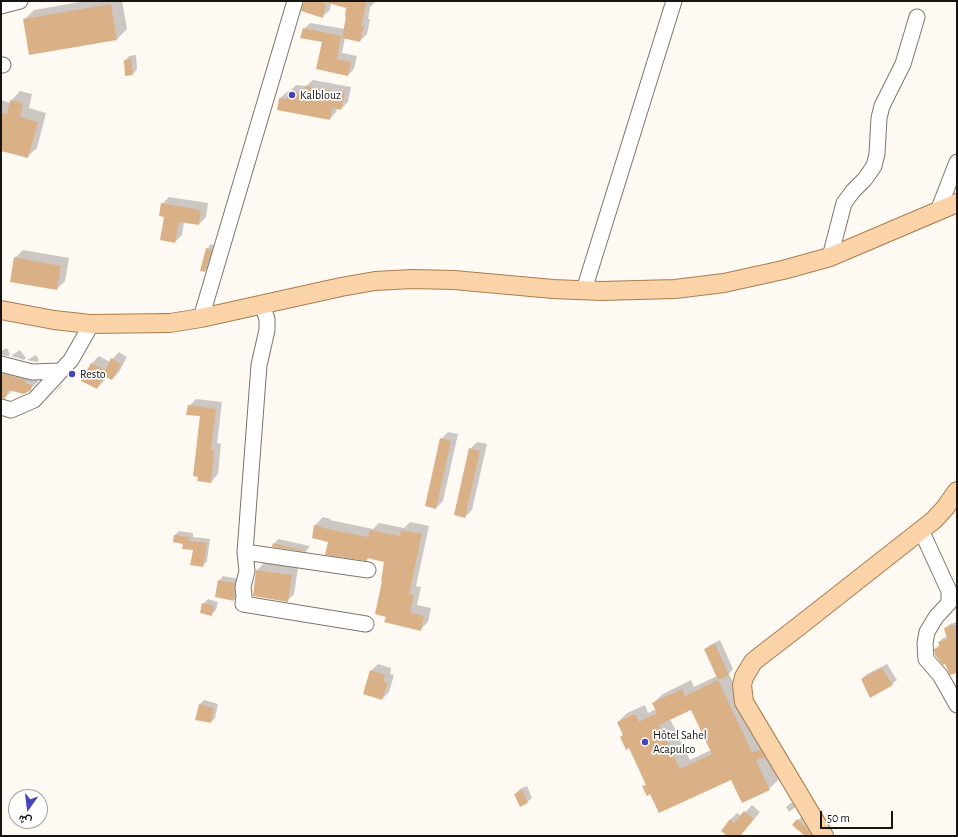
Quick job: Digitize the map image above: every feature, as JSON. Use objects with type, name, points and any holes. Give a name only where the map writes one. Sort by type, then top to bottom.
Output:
[{"type":"main road","points":[[1,310],[47,319],[90,324],[170,323],[202,318],[375,281],[412,279],[454,280],[584,290],[637,291],[675,289],[724,283],[783,270],[830,257],[957,204]]},
{"type":"main road","points":[[824,836],[746,706],[742,694],[744,677],[752,662],[934,520],[946,508],[957,491]]},
{"type":"street","points":[[1,6],[20,1]]},
{"type":"street","points":[[202,318],[295,1]]},
{"type":"street","points":[[584,290],[674,1]]},
{"type":"street","points":[[830,257],[844,203],[874,166],[877,154],[879,118],[882,106],[903,64],[917,17]]},
{"type":"street","points":[[938,211],[957,162]]},
{"type":"street","points":[[262,304],[267,319],[267,330],[259,365],[245,552],[247,571],[243,587],[243,604],[366,624]]},
{"type":"street","points":[[1,407],[11,410],[34,400],[70,360],[87,332],[90,324]]},
{"type":"street","points":[[1,364],[32,372],[60,371]]},
{"type":"street","points":[[921,530],[949,591],[949,603],[936,617],[927,632],[925,643],[926,659],[940,675],[957,705]]},
{"type":"street","points":[[245,552],[368,570]]},
{"type":"building","points":[[304,1],[318,1],[326,3],[323,18],[301,11]]},
{"type":"building","points":[[329,1],[367,1],[361,26],[364,26],[360,42],[342,38],[346,8],[328,3]]},
{"type":"building","points":[[111,4],[117,40],[29,55],[23,19]]},
{"type":"building","points":[[303,28],[341,36],[337,59],[351,62],[348,76],[316,69],[322,42],[300,38]]},
{"type":"building","points":[[131,59],[133,75],[125,76],[124,60]]},
{"type":"building","points":[[305,86],[345,93],[341,110],[332,108],[330,120],[277,110],[279,98],[287,99],[288,91],[304,94]]},
{"type":"building","points":[[10,100],[23,103],[20,117],[38,122],[28,158],[1,151],[1,112],[7,114]]},
{"type":"building","points":[[161,203],[201,210],[199,225],[179,222],[175,243],[160,240],[164,217],[159,216]]},
{"type":"building","points":[[206,248],[212,250],[205,272],[200,271]]},
{"type":"building","points":[[14,257],[61,266],[57,290],[10,282]]},
{"type":"building","points":[[111,358],[121,364],[112,380],[104,376],[97,389],[81,381],[91,363],[105,370]]},
{"type":"building","points":[[1,373],[26,380],[25,383],[32,385],[31,390],[24,394],[8,390],[5,399],[1,398]]},
{"type":"building","points":[[188,405],[216,409],[211,450],[214,451],[211,483],[197,481],[198,477],[193,476],[200,416],[186,415]]},
{"type":"building","points":[[440,438],[451,441],[436,509],[425,506]]},
{"type":"building","points":[[469,448],[480,451],[465,518],[454,515]]},
{"type":"building","points":[[314,525],[368,537],[370,530],[400,536],[401,530],[422,534],[409,594],[414,595],[410,613],[424,616],[421,631],[384,622],[386,617],[375,614],[382,581],[384,562],[367,558],[367,561],[325,555],[328,542],[312,538]]},
{"type":"building","points":[[174,535],[190,537],[189,541],[207,543],[203,567],[190,565],[193,550],[182,549],[183,544],[173,542]]},
{"type":"building","points":[[273,543],[306,551],[306,552],[272,547]]},
{"type":"building","points":[[256,570],[292,575],[288,602],[253,596]]},
{"type":"building","points":[[218,580],[235,583],[234,601],[215,597]]},
{"type":"building","points":[[202,603],[214,606],[212,616],[200,613]]},
{"type":"building","points":[[957,624],[957,673],[950,675],[945,664],[943,665],[935,655],[934,649],[940,647],[938,642],[947,639],[944,628]]},
{"type":"building","points":[[715,644],[729,675],[718,680],[704,649]]},
{"type":"building","points":[[882,668],[893,685],[870,698],[861,679]]},
{"type":"building","points":[[370,670],[385,675],[383,681],[388,683],[382,700],[363,694]]},
{"type":"building","name":"Hôtel Sahel Acapulco","points":[[718,680],[752,752],[760,750],[765,757],[756,760],[770,790],[742,803],[731,780],[659,813],[650,794],[647,796],[642,786],[646,785],[629,748],[626,750],[620,737],[623,735],[617,722],[635,714],[639,722],[657,713],[652,703],[682,689],[685,696]],"holes":[[[691,710],[712,754],[680,769],[659,725]]]},
{"type":"building","points":[[199,704],[214,708],[211,723],[195,720]]},
{"type":"building","points":[[522,790],[528,803],[520,807],[514,794]]},
{"type":"building","points":[[744,811],[754,819],[740,836],[727,836],[721,831],[730,819],[734,823]]},
{"type":"building","points":[[797,819],[806,827],[812,836],[805,836],[792,825]]},
{"type":"place","name":"Kalblouz","points":[[292,95]]},
{"type":"place","name":"Resto","points":[[72,374]]},
{"type":"place","name":"Hôtel Sahel Acapulco","points":[[645,742]]}]
